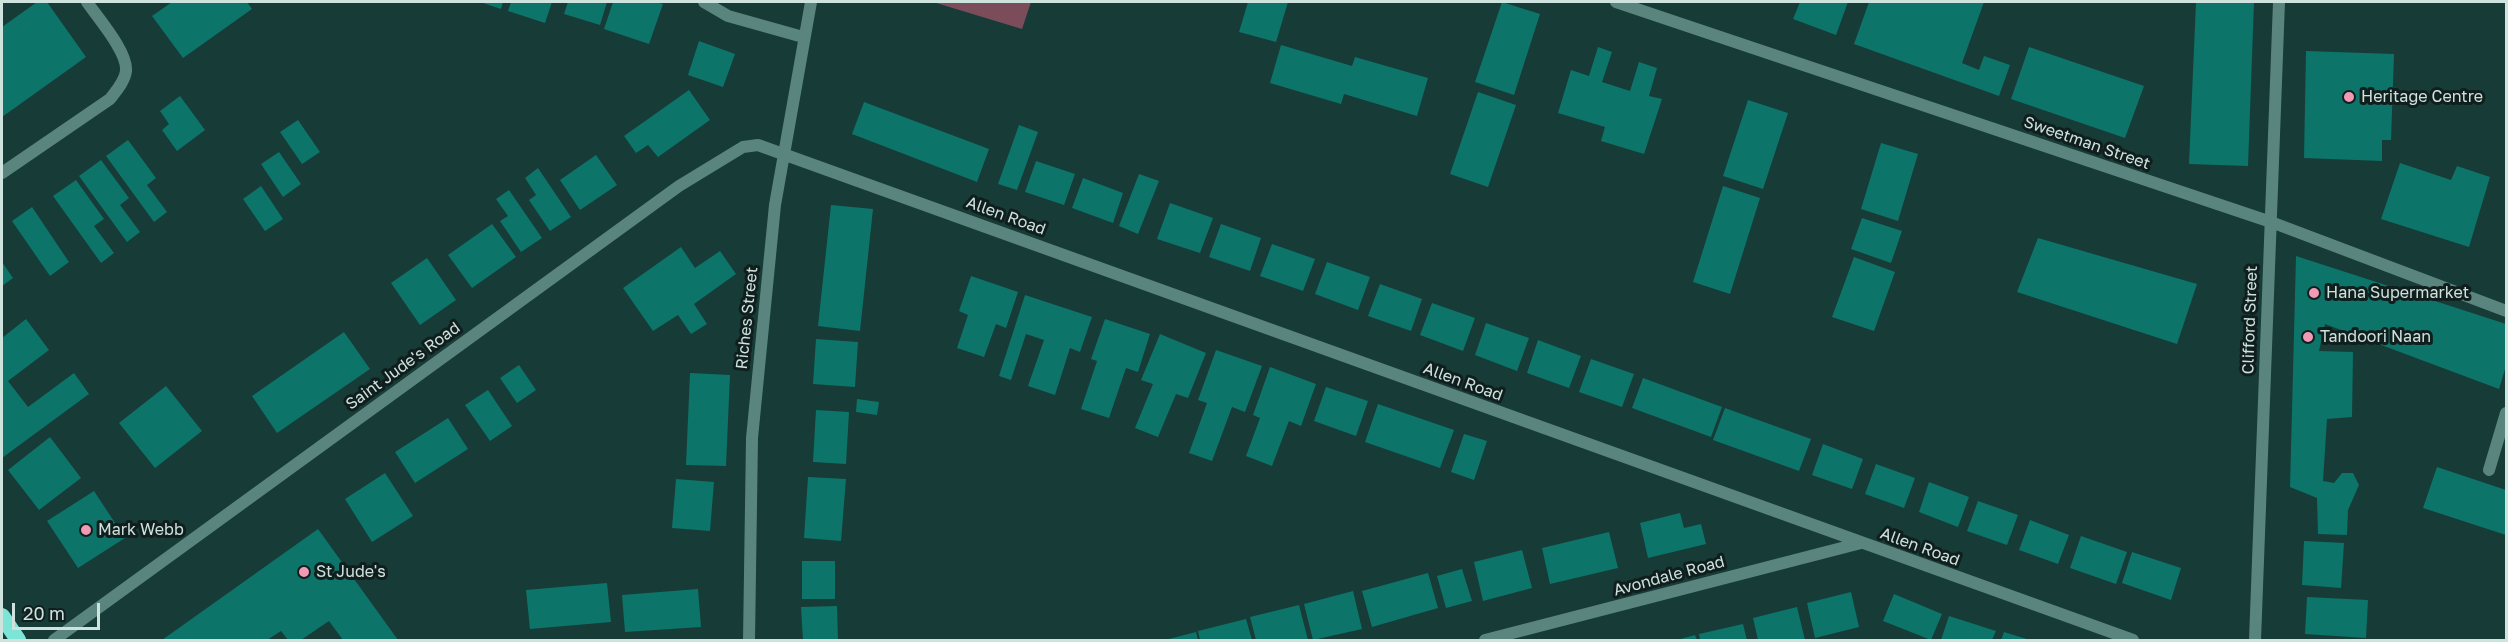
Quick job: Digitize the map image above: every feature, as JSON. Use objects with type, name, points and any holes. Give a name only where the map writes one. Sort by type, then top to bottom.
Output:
[{"type":"highway","points":[[2,616],[18,640]]},
{"type":"street","points":[[2,173],[110,99],[120,86],[126,70],[122,56],[87,2]]},
{"type":"street","points":[[704,2],[728,16],[803,38]]},
{"type":"street","name":"Riches Street","points":[[749,640],[752,438],[775,204],[811,2]]},
{"type":"street","name":"Sweetman Street","points":[[1616,2],[2271,222],[2506,311]]},
{"type":"street","points":[[1654,15],[1658,2]]},
{"type":"street","name":"Clifford Street","points":[[2255,640],[2279,2]]},
{"type":"street","name":"Saint Jude's Road","points":[[54,640],[679,186],[743,147],[758,145],[783,153]]},
{"type":"street","name":"Allen Road","points":[[783,153],[2133,640]]},
{"type":"street","points":[[2489,470],[2506,413]]},
{"type":"street","name":"Avondale Road","points":[[1485,640],[1861,543]]},
{"type":"shaded area","points":[[933,2],[1031,2],[1022,29]]},
{"type":"building","points":[[37,2],[47,2],[86,57],[2,117],[2,27]]},
{"type":"building","points":[[172,2],[247,2],[252,9],[183,58],[152,16]]},
{"type":"building","points":[[480,2],[503,2],[501,9]]},
{"type":"building","points":[[511,2],[552,2],[545,23],[508,11]]},
{"type":"building","points":[[568,2],[607,2],[600,25],[564,14]]},
{"type":"building","points":[[613,2],[663,4],[649,44],[604,29]]},
{"type":"building","points":[[1248,2],[1288,2],[1276,42],[1239,32]]},
{"type":"building","points":[[1502,2],[1540,14],[1514,95],[1475,82]]},
{"type":"building","points":[[1800,2],[1848,2],[1836,35],[1793,19]]},
{"type":"building","points":[[1869,2],[1984,2],[1962,63],[1979,70],[1984,56],[2010,65],[1999,96],[1854,44]]},
{"type":"building","points":[[2196,2],[2254,2],[2248,166],[2189,164]]},
{"type":"building","points":[[699,41],[735,54],[723,87],[688,75]]},
{"type":"building","points":[[1281,45],[1352,66],[1355,57],[1428,78],[1417,116],[1344,94],[1341,104],[1270,83]]},
{"type":"building","points":[[1598,47],[1612,52],[1602,82],[1630,91],[1639,62],[1657,68],[1649,96],[1662,99],[1644,154],[1601,141],[1605,127],[1558,113],[1571,70],[1589,76]]},
{"type":"building","points":[[2029,47],[2144,86],[2125,138],[2011,99]]},
{"type":"building","name":"Heritage Centre","points":[[2306,51],[2394,54],[2391,140],[2382,140],[2382,161],[2304,158]]},
{"type":"building","points":[[689,90],[710,120],[658,157],[648,145],[636,153],[624,136]]},
{"type":"building","points":[[1478,92],[1516,105],[1488,187],[1450,174]]},
{"type":"building","points":[[180,96],[205,130],[177,151],[162,130],[169,124],[160,111]]},
{"type":"building","points":[[1748,100],[1788,113],[1763,189],[1723,176]]},
{"type":"building","points":[[864,102],[989,149],[977,182],[852,134]]},
{"type":"building","points":[[298,120],[320,152],[302,164],[280,132]]},
{"type":"building","points":[[1019,125],[1038,132],[1017,190],[998,184]]},
{"type":"building","points":[[128,140],[156,178],[147,185],[167,212],[154,222],[106,156]]},
{"type":"building","points":[[1881,143],[1918,154],[1898,221],[1861,209]]},
{"type":"building","points":[[279,152],[301,184],[283,197],[261,164]]},
{"type":"building","points":[[596,155],[617,185],[580,210],[560,180]]},
{"type":"building","points":[[101,160],[129,198],[120,205],[140,232],[127,242],[79,176]]},
{"type":"building","points":[[1036,161],[1075,174],[1064,205],[1025,192]]},
{"type":"building","points":[[2400,163],[2451,180],[2457,166],[2490,177],[2469,247],[2381,219]]},
{"type":"building","points":[[538,168],[571,217],[550,231],[529,200],[536,195],[525,178]]},
{"type":"building","points":[[1139,174],[1159,181],[1138,234],[1119,226]]},
{"type":"building","points":[[1083,178],[1123,193],[1113,223],[1072,208]]},
{"type":"building","points":[[76,180],[104,219],[94,226],[114,253],[101,263],[53,196]]},
{"type":"building","points":[[261,186],[283,219],[265,231],[243,199]]},
{"type":"building","points":[[1723,186],[1760,198],[1730,294],[1693,282]]},
{"type":"building","points":[[509,190],[542,238],[521,252],[500,221],[508,216],[496,199]]},
{"type":"building","points":[[1170,203],[1213,218],[1200,253],[1157,239]]},
{"type":"building","points":[[831,205],[873,209],[860,331],[818,326]]},
{"type":"building","points":[[32,207],[69,262],[50,276],[12,221]]},
{"type":"building","points":[[1862,218],[1902,231],[1891,263],[1851,249]]},
{"type":"building","points":[[492,224],[516,257],[472,288],[448,255]]},
{"type":"building","points":[[1221,224],[1261,238],[1250,271],[1209,257]]},
{"type":"building","points":[[2038,238],[2197,284],[2177,344],[2017,292]]},
{"type":"building","points":[[1272,244],[1315,259],[1303,291],[1260,276]]},
{"type":"building","points":[[681,247],[695,268],[720,251],[736,274],[694,304],[707,324],[691,334],[678,315],[653,331],[623,288]]},
{"type":"building","points":[[2296,256],[2506,324],[2506,366],[2499,389],[2325,324],[2319,351],[2353,352],[2352,417],[2327,419],[2323,481],[2334,483],[2342,473],[2353,473],[2359,485],[2348,510],[2347,535],[2318,534],[2317,498],[2290,487]]},
{"type":"building","points":[[1854,257],[1895,272],[1874,331],[1832,317]]},
{"type":"building","points":[[427,258],[456,300],[420,325],[391,283]]},
{"type":"building","points":[[2,262],[13,278],[2,286]]},
{"type":"building","points":[[1327,262],[1370,277],[1358,310],[1315,294]]},
{"type":"building","points":[[971,276],[1018,292],[1006,328],[996,324],[984,357],[957,348],[968,315],[959,311]]},
{"type":"building","points":[[1380,284],[1422,299],[1411,331],[1368,316]]},
{"type":"building","points":[[1025,295],[1092,317],[1080,352],[1070,348],[1055,395],[1028,386],[1044,340],[1026,334],[1011,380],[999,376]]},
{"type":"building","points":[[1432,303],[1475,318],[1463,351],[1420,335]]},
{"type":"building","points":[[26,319],[49,350],[8,381],[28,407],[74,373],[89,394],[2,458],[2,338]]},
{"type":"building","points":[[1105,319],[1150,334],[1138,372],[1126,368],[1109,418],[1081,409],[1097,361],[1091,359]]},
{"type":"building","points":[[1486,323],[1529,338],[1517,371],[1475,355]]},
{"type":"building","points":[[344,332],[370,369],[277,433],[252,396]]},
{"type":"building","points":[[1160,334],[1206,353],[1188,398],[1176,394],[1158,437],[1135,428],[1153,384],[1141,380]]},
{"type":"building","points":[[816,339],[858,342],[855,387],[813,384]]},
{"type":"building","points":[[1538,340],[1581,356],[1569,388],[1527,373]]},
{"type":"building","points":[[1216,350],[1262,366],[1245,412],[1232,407],[1212,461],[1189,453],[1207,403],[1198,400]]},
{"type":"building","points":[[1591,359],[1634,374],[1622,407],[1579,392]]},
{"type":"building","points":[[519,365],[536,390],[517,403],[500,378]]},
{"type":"building","points":[[1270,367],[1316,384],[1301,426],[1289,421],[1272,466],[1246,456],[1260,418],[1253,415]]},
{"type":"building","points":[[690,373],[730,375],[726,466],[686,465]]},
{"type":"building","points":[[1643,378],[1722,407],[1711,437],[1632,408]]},
{"type":"building","points":[[166,386],[202,431],[155,468],[119,423]]},
{"type":"building","points":[[1326,387],[1368,401],[1356,436],[1314,421]]},
{"type":"building","points":[[488,390],[512,426],[490,441],[465,405]]},
{"type":"building","points":[[857,399],[879,402],[877,415],[856,412]]},
{"type":"building","points":[[1378,404],[1454,430],[1440,468],[1365,442]]},
{"type":"building","points":[[1725,408],[1811,439],[1799,471],[1713,440]]},
{"type":"building","points":[[816,410],[849,412],[846,464],[813,462]]},
{"type":"building","points":[[448,418],[468,449],[415,483],[395,452]]},
{"type":"building","points":[[1464,434],[1487,441],[1474,480],[1451,472]]},
{"type":"building","points":[[50,437],[81,478],[39,510],[8,470]]},
{"type":"building","points":[[1823,444],[1863,459],[1852,489],[1812,475]]},
{"type":"building","points":[[1876,464],[1915,478],[1904,508],[1865,494]]},
{"type":"building","points":[[2437,467],[2506,490],[2506,535],[2423,508]]},
{"type":"building","points":[[385,473],[413,516],[372,542],[345,499]]},
{"type":"building","points":[[808,477],[846,479],[841,541],[804,538]]},
{"type":"building","points":[[676,479],[714,482],[710,531],[672,528]]},
{"type":"building","points":[[1929,482],[1969,497],[1958,527],[1919,512]]},
{"type":"building","name":"Mark Webb","points":[[94,491],[125,538],[78,568],[47,521]]},
{"type":"building","points":[[1978,501],[2018,515],[2007,545],[1967,531]]},
{"type":"building","points":[[1680,513],[1684,528],[1701,524],[1706,544],[1648,558],[1640,523]]},
{"type":"building","points":[[2030,520],[2069,535],[2058,564],[2019,550]]},
{"type":"building","name":"St Jude's","points":[[318,529],[398,640],[343,640],[329,621],[301,640],[288,640],[281,631],[267,640],[162,640]]},
{"type":"building","points":[[1609,532],[1618,568],[1550,584],[1542,548]]},
{"type":"building","points":[[2081,536],[2127,552],[2116,584],[2070,568]]},
{"type":"building","points":[[2304,541],[2344,543],[2341,588],[2302,585]]},
{"type":"building","points":[[1522,550],[1532,588],[1483,601],[1474,562]]},
{"type":"building","points":[[2132,552],[2181,568],[2171,600],[2122,583]]},
{"type":"building","points":[[802,561],[835,561],[835,599],[802,599]]},
{"type":"building","points":[[1462,569],[1472,601],[1446,608],[1437,576]]},
{"type":"building","points":[[1428,573],[1438,608],[1372,627],[1362,591]]},
{"type":"building","points":[[607,583],[611,622],[530,629],[526,590]]},
{"type":"building","points":[[698,589],[701,627],[625,632],[622,595]]},
{"type":"building","points":[[1353,591],[1362,629],[1313,640],[1304,604]]},
{"type":"building","points":[[1851,592],[1859,627],[1815,638],[1807,603]]},
{"type":"building","points":[[1894,594],[1942,614],[1931,640],[1883,621]]},
{"type":"building","points":[[2307,597],[2368,600],[2366,638],[2305,634]]},
{"type":"building","points":[[1299,605],[1308,640],[1256,640],[1250,617]]},
{"type":"building","points":[[837,606],[838,640],[803,640],[801,607]]},
{"type":"building","points":[[1797,607],[1805,640],[1758,640],[1753,618]]},
{"type":"building","points":[[1949,616],[1996,631],[1992,640],[1941,640]]},
{"type":"building","points":[[1246,619],[1252,640],[1200,640],[1198,631]]},
{"type":"building","points":[[1743,624],[1747,640],[1700,640],[1699,634]]},
{"type":"building","points":[[1196,632],[1198,640],[1165,640]]},
{"type":"building","points":[[2004,632],[2030,640],[2001,640]]},
{"type":"building","points":[[1695,635],[1697,640],[1677,640]]},
{"type":"place","name":"Heritage Centre","points":[[2349,97]]},
{"type":"place","name":"Hana Supermarket","points":[[2314,293]]},
{"type":"place","name":"Tandoori Naan","points":[[2308,337]]},
{"type":"place","name":"Mark Webb","points":[[86,530]]},
{"type":"place","name":"St Jude's","points":[[304,572]]}]
